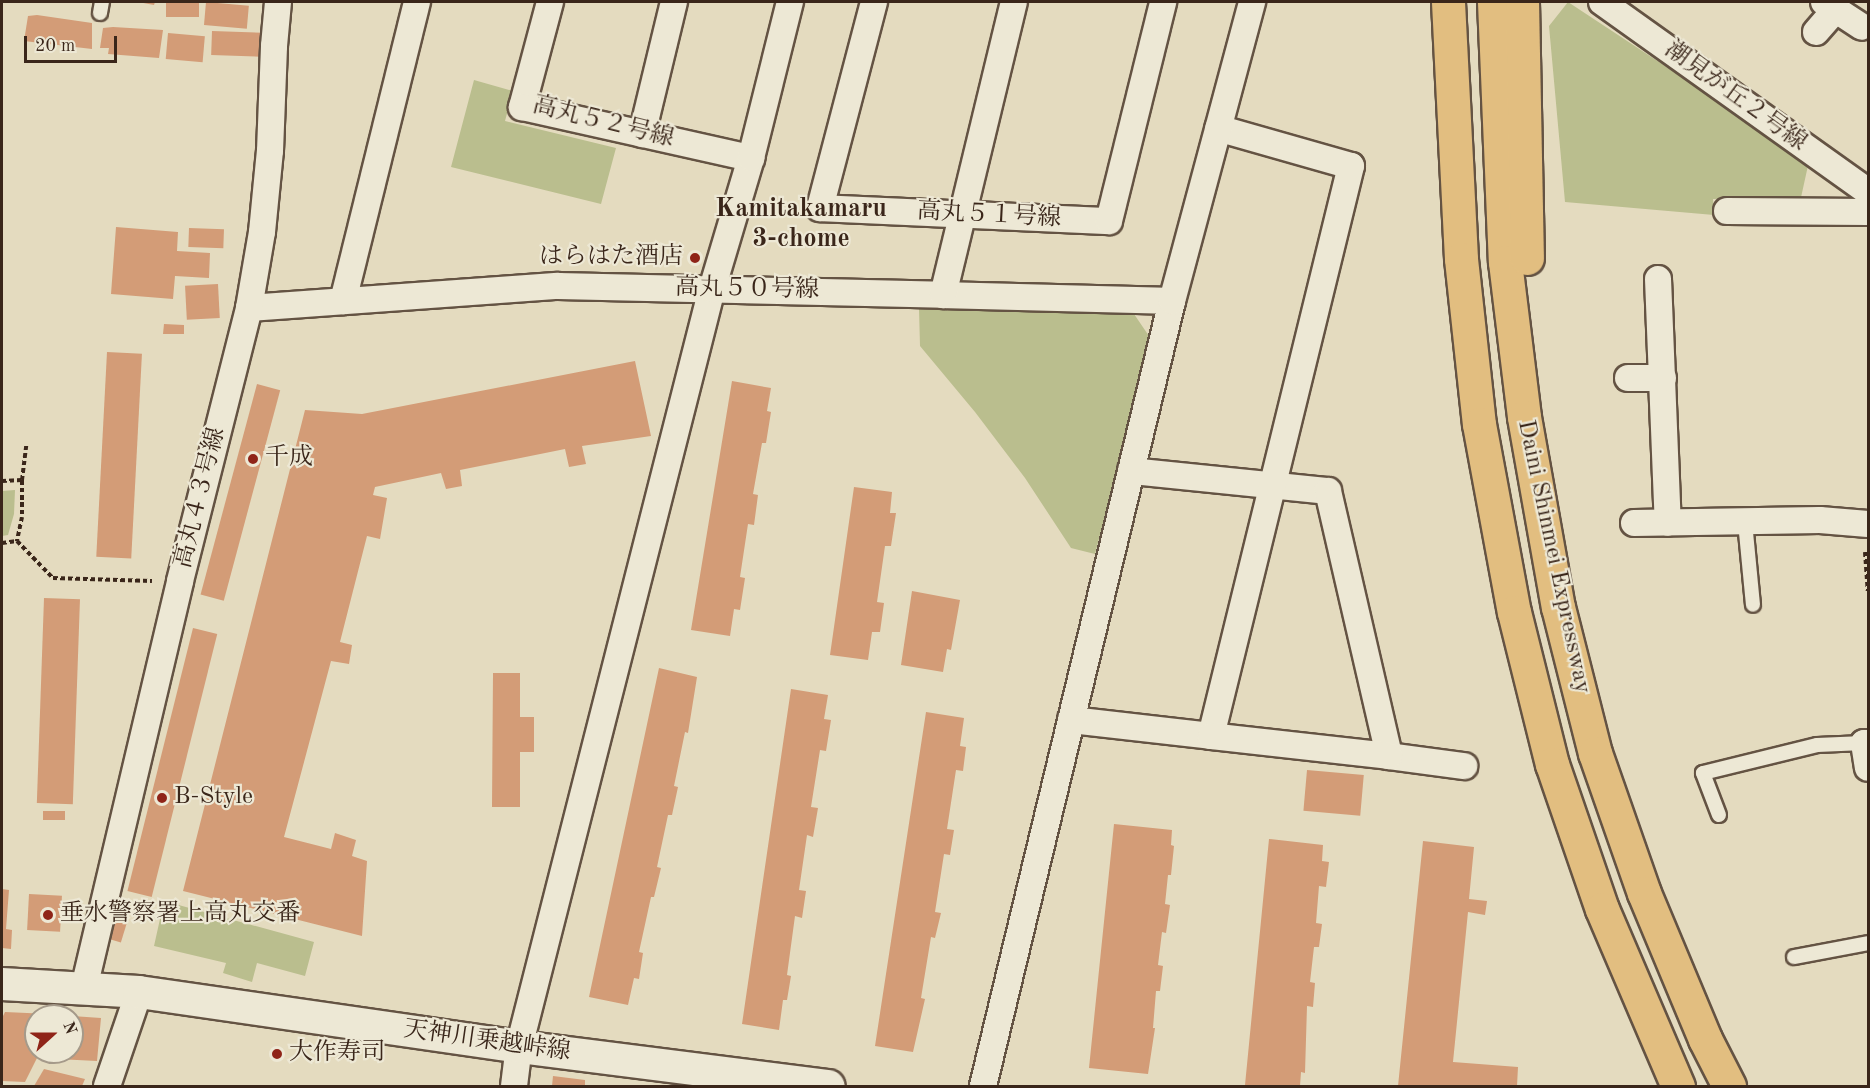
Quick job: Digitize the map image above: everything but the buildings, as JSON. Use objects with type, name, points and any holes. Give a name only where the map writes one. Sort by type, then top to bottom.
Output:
[{"type":"highway","name":"Daini Shinmei Expressway","points":[[1448,2],[1462,271],[1479,424],[1514,612],[1552,764],[1602,909],[1678,1086]]},
{"type":"highway","name":"Daini Shinmei Expressway","points":[[1494,2],[1505,262],[1524,417],[1558,607],[1596,753],[1644,893],[1705,1039],[1729,1086]]},
{"type":"highway","points":[[1522,2],[1527,265],[1538,432],[1558,607]]},
{"type":"street","name":"高丸４３号線","points":[[84,988],[180,581],[249,308],[262,231],[270,151],[273,46],[278,2]]},
{"type":"street","points":[[343,301],[417,2]]},
{"type":"street","name":"高丸５２号線","points":[[550,2],[522,106],[751,158]]},
{"type":"street","points":[[642,134],[674,2]]},
{"type":"street","points":[[514,1086],[519,1047],[712,289],[751,158],[790,2]]},
{"type":"street","name":"高丸５１号線","points":[[874,2],[820,208],[1109,221],[1163,2]]},
{"type":"street","points":[[943,295],[1014,2]]},
{"type":"street","points":[[983,1086],[1172,301],[1251,2]]},
{"type":"street","name":"潮見が丘２号線","points":[[1602,2],[1869,192]]},
{"type":"street","points":[[1816,32],[1830,5],[1862,27]]},
{"type":"street","points":[[1211,736],[1351,166],[1218,128]]},
{"type":"street","points":[[1727,211],[1869,212]]},
{"type":"street","points":[[1658,279],[1668,523]]},
{"type":"street","name":"高丸５０号線","points":[[249,308],[558,286],[1172,301]]},
{"type":"street","points":[[1628,378],[1663,378]]},
{"type":"street","points":[[1131,471],[1328,491],[1389,756]]},
{"type":"street","points":[[1634,523],[1820,520],[1866,524]]},
{"type":"street","points":[[1071,720],[1464,766]]},
{"type":"street","name":"天神川乗越峠線","points":[[2,984],[139,992],[519,1047],[829,1086]]},
{"type":"street","points":[[107,1086],[139,992]]},
{"type":"lane","points":[[1745,522],[1753,605]]},
{"type":"lane","points":[[1719,814],[1703,772],[1817,745],[1867,751]]},
{"type":"lane","points":[[1794,957],[1869,944]]},
{"type":"path","points":[[17,541],[22,518],[22,480],[26,445]]},
{"type":"path","points":[[2,481],[22,480]]},
{"type":"path","points":[[1866,524],[1869,591]]},
{"type":"path","points":[[17,541],[53,578],[180,581]]},
{"type":"path","points":[[2,543],[17,541]]},
{"type":"green space","points":[[1568,2],[1809,161],[1800,202],[1713,199],[1714,215],[1565,202],[1549,26]]},
{"type":"green space","points":[[474,80],[513,91],[505,121],[616,148],[601,204],[451,167]]},
{"type":"green space","points":[[919,309],[1134,314],[1151,339],[1095,554],[1071,548],[1025,478],[975,412],[920,346]]},
{"type":"green space","points":[[15,490],[14,514],[8,535],[2,536],[2,491]]},
{"type":"green space","points":[[164,901],[314,942],[305,976],[257,963],[252,982],[223,973],[226,963],[154,946]]},
{"type":"place","name":"はらはた酒店","points":[[695,258]]},
{"type":"place","name":"千成","points":[[253,459]]},
{"type":"place","name":"B-Style","points":[[162,798]]},
{"type":"place","name":"垂水警察署上高丸交番","points":[[48,915]]},
{"type":"place","name":"大作寿司","points":[[277,1054]]},
{"type":"district","name":"Kamitakamaru 3-chome","points":[[801,224]]}]
